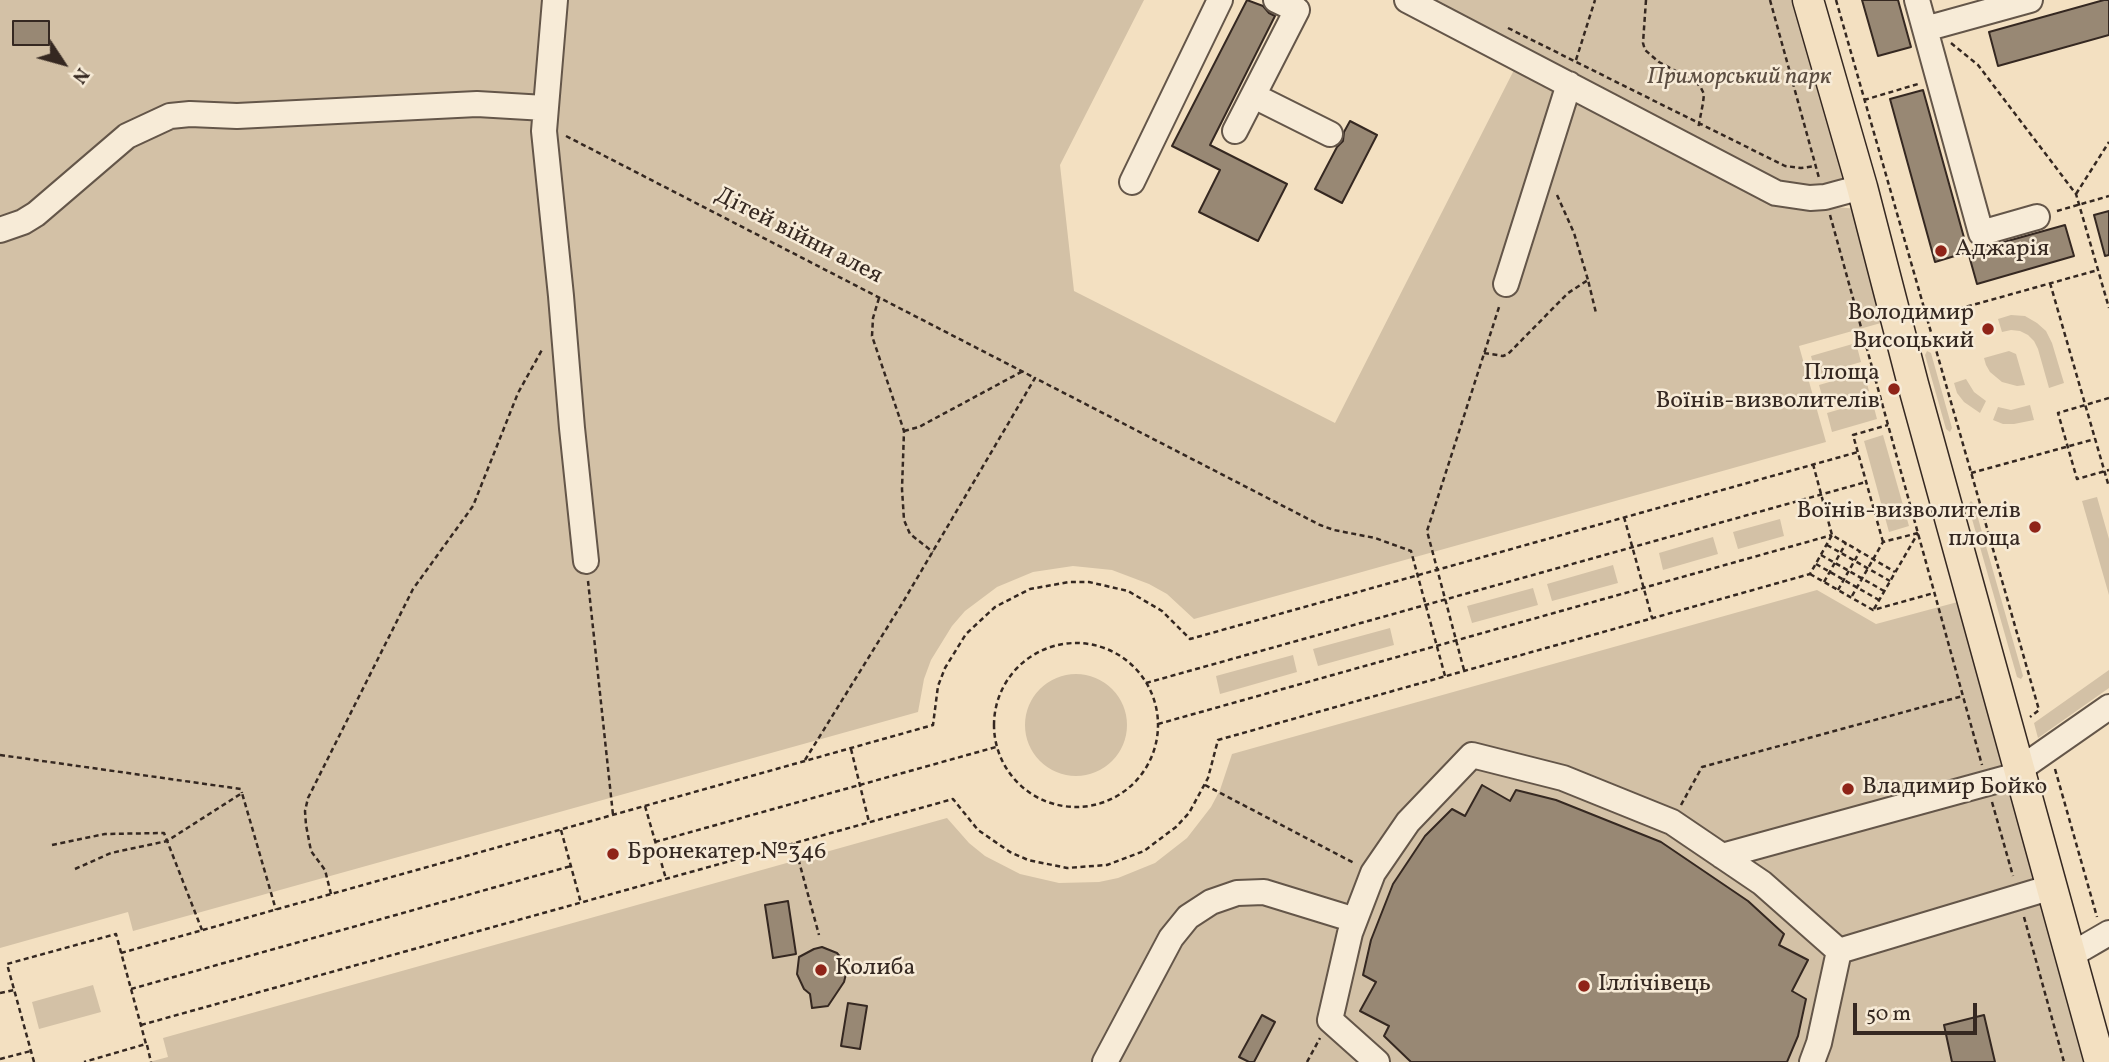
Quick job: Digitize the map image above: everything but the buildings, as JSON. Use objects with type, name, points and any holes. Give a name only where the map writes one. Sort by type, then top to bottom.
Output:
[{"type":"main road","points":[[1808,0],[1862,187],[2100,1062]]},
{"type":"street","points":[[555,0],[544,117],[586,561]]},
{"type":"street","points":[[1132,182],[1220,0]]},
{"type":"street","points":[[1235,131],[1297,10],[1276,0]]},
{"type":"street","points":[[1407,0],[1572,73],[1693,149],[1776,193],[1794,197],[1825,197],[1862,187]]},
{"type":"street","points":[[1917,0],[1981,233],[2037,217]]},
{"type":"street","points":[[1925,29],[2030,0]]},
{"type":"street","points":[[1506,284],[1572,73]]},
{"type":"street","points":[[1254,96],[1329,134]]},
{"type":"street","points":[[0,230],[36,214],[128,136],[170,116],[237,116],[477,104],[544,117]]},
{"type":"street","points":[[1722,856],[2021,772],[2049,748],[2109,707]]},
{"type":"street","points":[[1377,1062],[1330,1020],[1350,933],[1374,873],[1408,822],[1472,755],[1563,778],[1672,822],[1762,883],[1839,951]]},
{"type":"street","points":[[1839,951],[2052,887]]},
{"type":"street","points":[[1105,1062],[1171,938],[1188,917],[1211,902],[1237,893],[1264,892],[1355,920]]},
{"type":"street","points":[[2071,955],[2106,935]]},
{"type":"street","points":[[1812,1062],[1819,1043],[1839,951]]},
{"type":"path","points":[[1572,73],[1595,0]]},
{"type":"path","points":[[1646,0],[1643,43],[1645,50],[1660,62],[1696,82],[1704,94],[1693,149]]},
{"type":"path","points":[[1770,0],[1906,491]]},
{"type":"path","points":[[1836,0],[2039,710],[2025,720]]},
{"type":"path","points":[[1506,27],[1572,73],[1700,122],[1785,166],[1816,166]]},
{"type":"path","points":[[1925,29],[1954,44],[1978,65],[2076,194],[2109,308]]},
{"type":"path","points":[[1864,100],[1938,79]]},
{"type":"path","name":"Дітей війни алея","points":[[544,117],[879,298],[1320,525],[1375,538],[1410,551],[1417,575]]},
{"type":"path","points":[[2076,194],[2109,142]]},
{"type":"path","points":[[1538,181],[1555,192],[1561,202],[1574,233],[1596,313]]},
{"type":"path","points":[[2079,205],[2109,196]]},
{"type":"path","points":[[1926,318],[2098,270]]},
{"type":"path","points":[[1484,353],[1503,356],[1508,354],[1568,293],[1588,280]]},
{"type":"path","points":[[2050,283],[2095,439],[2107,470],[2109,486]]},
{"type":"path","points":[[1464,671],[1427,531],[1506,284]]},
{"type":"path","points":[[879,298],[873,318],[872,336],[904,431],[904,520],[909,534],[933,552]]},
{"type":"path","points":[[331,894],[326,870],[311,850],[305,811],[309,798],[413,589],[468,515],[522,385],[563,319]]},
{"type":"path","points":[[904,431],[919,427],[1023,371]]},
{"type":"path","points":[[804,762],[933,552],[1035,378]]},
{"type":"path","points":[[2107,470],[2077,479],[2058,413],[2109,398]]},
{"type":"path","points":[[1852,597],[1883,542],[1853,435],[1888,425]]},
{"type":"path","points":[[1971,473],[2095,439]]},
{"type":"path","points":[[121,953],[933,725],[938,686],[965,634],[995,607],[1030,589],[1069,582],[1109,585],[1128,591],[1162,611],[1190,639],[1858,452]]},
{"type":"path","points":[[141,1025],[953,799],[978,830],[1010,852],[1047,866],[1087,868],[1126,859],[1161,840],[1189,813],[1205,785],[1218,740],[1810,574],[1832,535],[1813,464]]},
{"type":"path","points":[[1146,683],[1866,482]]},
{"type":"path","points":[[1625,517],[1652,618]]},
{"type":"path","points":[[1873,610],[1918,533],[1883,542]]},
{"type":"path","points":[[1158,724],[1832,535],[1895,572]]},
{"type":"path","points":[[1824,582],[1846,543]]},
{"type":"path","points":[[1827,545],[1890,581]]},
{"type":"path","points":[[1838,590],[1860,551]]},
{"type":"path","points":[[1821,555],[1884,591]]},
{"type":"path","points":[[586,561],[613,815]]},
{"type":"path","points":[[1816,564],[1879,600]]},
{"type":"path","points":[[1810,574],[1873,610],[1934,593]]},
{"type":"path","points":[[1417,575],[1445,676]]},
{"type":"path","points":[[1068,643],[1096,645],[1122,657],[1133,666],[1146,683],[1155,703],[1158,724],[1151,759],[1135,783],[1111,799],[1083,807],[1055,805],[1029,793],[1009,773],[996,747],[993,733],[1001,691],[1017,667],[1040,651],[1068,643]]},
{"type":"path","points":[[1702,767],[1963,696]]},
{"type":"path","points":[[655,842],[996,747]]},
{"type":"path","points":[[2049,748],[2106,935]]},
{"type":"path","points":[[851,749],[869,822]]},
{"type":"path","points":[[0,755],[241,789],[276,910]]},
{"type":"path","points":[[1205,785],[1374,873]]},
{"type":"path","points":[[75,869],[111,853],[167,841],[242,793]]},
{"type":"path","points":[[645,806],[666,879]]},
{"type":"path","points":[[561,830],[581,902]]},
{"type":"path","points":[[52,845],[105,834],[164,833],[202,930]]},
{"type":"path","points":[[794,843],[819,935]]},
{"type":"path","points":[[131,989],[571,866]]},
{"type":"path","points":[[34,1062],[7,964],[116,934],[152,1062]]},
{"type":"path","points":[[0,993],[14,990]]},
{"type":"path","points":[[1307,1062],[1330,1020]]},
{"type":"path","points":[[84,1062],[146,1044]]},
{"type":"path","points":[[0,1059],[31,1051]]},
{"type":"green space","points":[[0,0],[1144,0],[1060,165],[1074,291],[1335,423],[1514,70],[1751,190],[1787,202],[1857,209],[1888,321],[1799,346],[1826,442],[1194,619],[1167,594],[1112,570],[1073,566],[1033,572],[997,587],[965,611],[952,626],[931,660],[924,679],[918,712],[133,931],[128,912],[0,948]]},
{"type":"green space","name":"Приморський парк","points":[[1409,0],[1799,0],[1853,194],[1790,188]]},
{"type":"green space","points":[[2011,315],[2025,316],[2046,331],[2064,383],[2049,388],[2038,349],[2028,335],[2020,331],[2002,332],[1998,319]]},
{"type":"green space","points":[[1856,343],[1861,362],[1816,375],[1811,356]]},
{"type":"green space","points":[[1927,351],[1931,353],[1952,428],[1950,432],[1946,429],[1925,355]]},
{"type":"green space","points":[[2009,351],[2016,354],[2025,385],[2002,382],[1986,365],[1984,358]]},
{"type":"green space","points":[[1864,372],[1869,391],[1824,403],[1819,385]]},
{"type":"green space","points":[[1966,379],[1974,392],[1986,401],[1980,413],[1964,402],[1957,393],[1954,383]]},
{"type":"green space","points":[[1872,400],[1877,419],[1832,432],[1827,413]]},
{"type":"green space","points":[[2030,405],[2034,420],[2003,424],[1993,420],[1998,407],[2011,410]]},
{"type":"green space","points":[[1883,435],[1909,526],[1889,532],[1864,441]]},
{"type":"green space","points":[[2097,497],[2109,539],[2109,595],[2082,501]]},
{"type":"green space","points":[[1971,501],[2023,676],[2021,679],[2017,677],[1968,505]]},
{"type":"green space","points":[[1780,519],[1784,536],[1738,549],[1733,532]]},
{"type":"green space","points":[[1713,537],[1718,554],[1663,570],[1659,553]]},
{"type":"green space","points":[[1613,565],[1618,583],[1552,601],[1547,584]]},
{"type":"green space","points":[[1533,588],[1538,605],[1472,623],[1467,606]]},
{"type":"green space","points":[[1817,590],[1876,624],[1965,600],[2090,1062],[149,1062],[168,1057],[163,1038],[947,818],[969,843],[985,856],[1020,874],[1059,883],[1099,882],[1118,878],[1155,863],[1187,838],[1211,807],[1220,790],[1232,754]]},
{"type":"green space","points":[[1390,628],[1394,645],[1318,666],[1313,649]]},
{"type":"green space","points":[[1293,655],[1297,672],[1220,694],[1216,676]]},
{"type":"green space","points":[[2109,670],[2109,688],[2038,738],[2034,723]]},
{"type":"green space","points":[[1076,674],[1096,678],[1112,689],[1123,705],[1127,725],[1123,745],[1112,761],[1096,772],[1076,776],[1056,772],[1040,761],[1029,745],[1025,725],[1029,705],[1040,689],[1056,678]]},
{"type":"green space","points":[[93,985],[101,1012],[39,1029],[32,1002]]},
{"type":"place","name":"Аджарія","points":[[1941,251]]},
{"type":"place","name":"Володимир Висоцький","points":[[1988,329]]},
{"type":"place","name":"Площа Воїнів-визволителів","points":[[1894,389]]},
{"type":"place","name":"Воїнів-визволителів площа","points":[[2035,527]]},
{"type":"place","name":"Владимир Бойко","points":[[1848,789]]},
{"type":"place","name":"Бронекатер №346","points":[[613,854]]},
{"type":"place","name":"Колиба","points":[[821,970]]},
{"type":"place","name":"Іллічівець","points":[[1584,986]]}]
